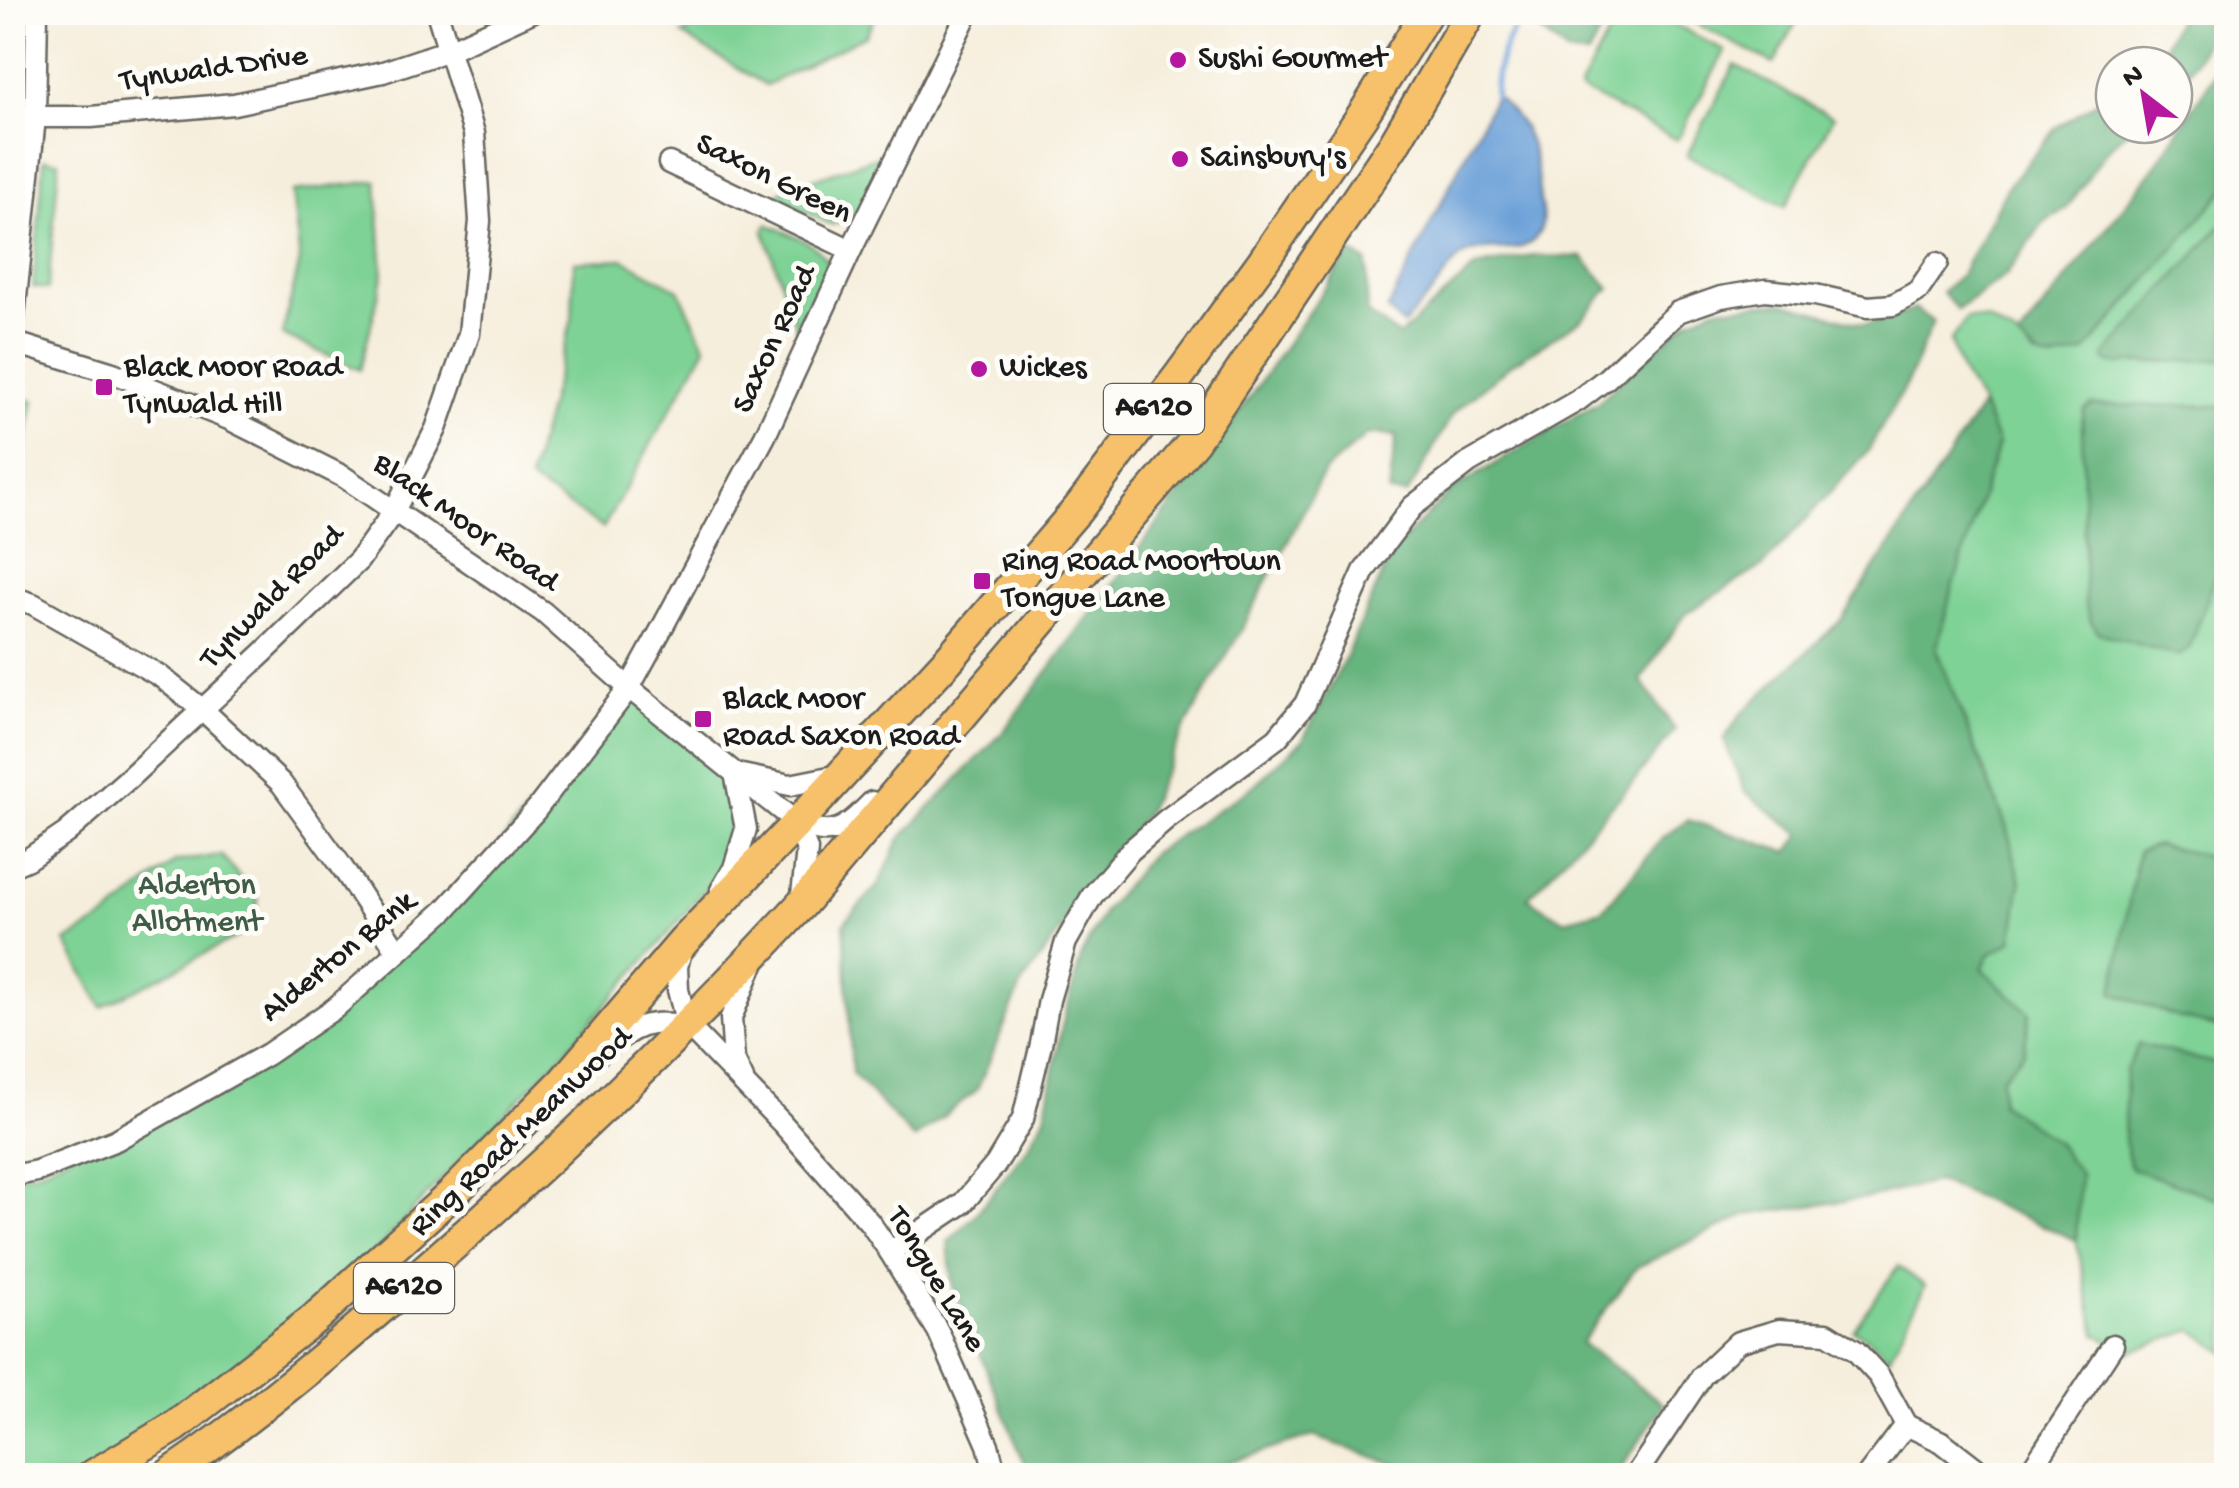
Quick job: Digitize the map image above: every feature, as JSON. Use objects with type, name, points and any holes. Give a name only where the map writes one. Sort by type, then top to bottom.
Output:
[{"type":"highway","name":"A6120","points":[[694,930],[948,660],[1078,509],[1263,261],[1427,12]]},
{"type":"highway","name":"A6120","points":[[687,1025],[801,905],[1194,441],[1394,144],[1471,12]]},
{"type":"highway","name":"Ring Road Meanwood","points":[[92,1476],[176,1426],[314,1319],[453,1193],[562,1082],[694,930]]},
{"type":"highway","name":"Ring Road Meanwood","points":[[167,1476],[214,1444],[360,1327],[484,1219],[687,1025]]},
{"type":"street","points":[[12,338],[34,118],[37,12]]},
{"type":"street","name":"Tynwald Road","points":[[12,866],[66,832],[203,710],[359,560],[394,511],[436,429],[469,334],[480,221],[474,134],[437,12]]},
{"type":"street","name":"Tynwald Drive","points":[[12,117],[91,117],[234,104],[383,72],[448,50],[532,12]]},
{"type":"street","name":"Saxon Road","points":[[629,688],[765,436],[968,12]]},
{"type":"street","name":"Saxon Green","points":[[670,163],[851,250]]},
{"type":"street","points":[[890,1252],[963,1203],[996,1164],[1023,1119],[1066,942],[1092,896],[1130,851],[1277,738],[1305,704],[1364,570],[1412,507],[1469,462],[1578,401],[1678,312],[1721,297],[1765,290],[1815,295],[1868,307],[1893,305],[1918,291],[1936,263]]},
{"type":"street","name":"Black Moor Road","points":[[12,338],[112,372],[231,420],[344,477],[543,612],[629,688],[797,823]]},
{"type":"street","points":[[12,597],[33,604],[160,676],[203,710],[281,784],[398,952]]},
{"type":"street","name":"Alderton Bank","points":[[12,1176],[37,1172],[116,1140],[268,1054],[335,1008],[445,910],[536,810],[629,688]]},
{"type":"street","points":[[797,823],[814,831],[834,833],[918,767]]},
{"type":"street","points":[[687,1025],[676,967],[694,930],[734,868],[746,829],[735,773]]},
{"type":"street","name":"Black Moor Road","points":[[735,773],[790,785],[842,774]]},
{"type":"street","points":[[797,823],[807,850],[801,905]]},
{"type":"street","name":"Tongue Lane","points":[[749,1090],[734,1060],[731,1018],[757,953]]},
{"type":"street","name":"Ring Road Meanwood","points":[[562,1082],[641,1024],[687,1025]]},
{"type":"street","name":"Tongue Lane","points":[[687,1025],[782,1123],[870,1223],[890,1252],[938,1331],[988,1446],[996,1476]]},
{"type":"street","points":[[1635,1476],[1702,1376],[1738,1342],[1779,1330],[1827,1333],[1856,1351],[1878,1376],[1906,1425],[1942,1442],[1986,1476]]},
{"type":"street","points":[[2027,1476],[2113,1345]]},
{"type":"street","points":[[1868,1476],[1906,1425]]},
{"type":"green space","points":[[1545,12],[1610,13],[1588,56],[1568,54],[1538,29]]},
{"type":"green space","points":[[1620,12],[1653,13],[1725,51],[1677,140],[1579,89]]},
{"type":"green space","points":[[718,13],[877,13],[866,35],[766,85],[682,35]]},
{"type":"green space","points":[[1676,13],[1801,13],[1774,64]]},
{"type":"green space","points":[[2181,13],[2223,13],[2194,62],[2194,45],[2164,45]]},
{"type":"green space","points":[[2226,56],[2226,188],[2085,352],[2056,359],[2035,354],[2019,339],[2169,145],[2194,145],[2194,106]]},
{"type":"green space","points":[[1735,65],[1833,117],[1785,207],[1687,155]]},
{"type":"green space","points":[[2094,104],[2094,145],[2112,145],[2067,208],[2044,222],[2006,275],[1957,310],[1942,292],[1961,274],[2008,186],[2057,127]]},
{"type":"green space","points":[[884,154],[860,209],[842,222],[830,224],[777,198],[781,191]]},
{"type":"green space","points":[[44,159],[59,161],[48,289],[33,287]]},
{"type":"green space","points":[[377,181],[383,276],[360,370],[282,335],[300,261],[292,192]]},
{"type":"green space","points":[[2226,188],[2226,1353],[2193,1330],[2129,1352],[2096,1334],[2076,1240],[2080,1174],[2001,1103],[2001,1078],[2024,1052],[1982,970],[2021,882],[2005,823],[1936,649],[1998,444],[1982,405],[1961,372],[1950,341],[1967,318],[1987,320],[2019,339],[2034,356],[2053,361],[2085,352]]},
{"type":"green space","points":[[2226,220],[2226,359],[2112,364],[2105,360],[2106,354]]},
{"type":"green space","points":[[767,224],[814,247],[827,261],[830,271],[799,336],[764,231]]},
{"type":"green space","points":[[1350,252],[1367,262],[1367,313],[1399,336],[1476,267],[1532,256],[1583,257],[1610,288],[1581,320],[1510,365],[1454,412],[1407,495],[1389,493],[1396,436],[1368,434],[1324,472],[1181,735],[1147,811],[1022,984],[977,1090],[914,1139],[852,1073],[844,923],[879,884],[900,839],[1003,732],[1227,430]]},
{"type":"green space","points":[[623,259],[679,290],[706,347],[603,528],[529,480],[572,319],[574,262]]},
{"type":"green space","points":[[1782,302],[1866,325],[1915,309],[1933,322],[1907,383],[1868,451],[1763,566],[1686,613],[1641,680],[1675,730],[1631,785],[1528,898],[1564,920],[1603,910],[1662,839],[1688,820],[1788,852],[1801,835],[1745,792],[1724,740],[1740,715],[1841,620],[1982,405],[1998,444],[1936,650],[2005,823],[2021,882],[2012,941],[1989,955],[1982,969],[2030,1013],[2024,1052],[2001,1078],[2001,1103],[2055,1141],[2080,1174],[2076,1240],[1938,1181],[1867,1198],[1746,1215],[1637,1267],[1581,1343],[1664,1404],[1616,1476],[1426,1475],[1313,1436],[1187,1475],[1029,1475],[952,1284],[948,1242],[976,1214],[1027,1148],[1045,1116],[1062,1026],[1082,954],[1105,910],[1152,853],[1252,787],[1302,741],[1344,660],[1393,550],[1452,490],[1598,402],[1688,320],[1715,308]]},
{"type":"green space","points":[[19,398],[34,401],[13,506],[13,430]]},
{"type":"green space","points":[[2091,405],[2226,406],[2226,549],[2189,649],[2179,656],[2099,633],[2085,605],[2082,423],[2084,411]]},
{"type":"green space","points":[[629,688],[735,773],[735,821],[725,865],[562,1055],[314,1319],[92,1475],[13,1476],[13,1176],[37,1171],[268,1054],[445,910]]},
{"type":"green space","points":[[2157,845],[2226,860],[2226,1029],[2179,1018],[2113,993],[2138,851]]},
{"type":"green space","name":"Alderton Allotment","points":[[221,855],[258,899],[256,927],[102,1007],[66,942],[107,917],[175,862]]},
{"type":"green space","points":[[2139,1044],[2226,1066],[2226,1202],[2131,1168],[2124,1141],[2126,1070]]},
{"type":"green space","points":[[1898,1266],[1925,1286],[1889,1358],[1871,1340],[1853,1330]]},
{"type":"water","points":[[1495,96],[1508,107],[1530,142],[1542,213],[1540,231],[1524,246],[1480,250],[1460,258],[1403,325],[1387,310]]},
{"type":"waterway","points":[[1495,96],[1503,52],[1524,12]]},
{"type":"place","name":"Sushi Gourmet","points":[[1178,60]]},
{"type":"place","name":"Sainsbury's","points":[[1180,159]]},
{"type":"place","name":"Wickes","points":[[979,369]]},
{"type":"place","name":"Black Moor Road Tynwald Hill","points":[[104,387]]},
{"type":"place","name":"Ring Road Moortown Tongue Lane","points":[[982,581]]},
{"type":"place","name":"Black Moor Road Saxon Road","points":[[703,719]]}]
